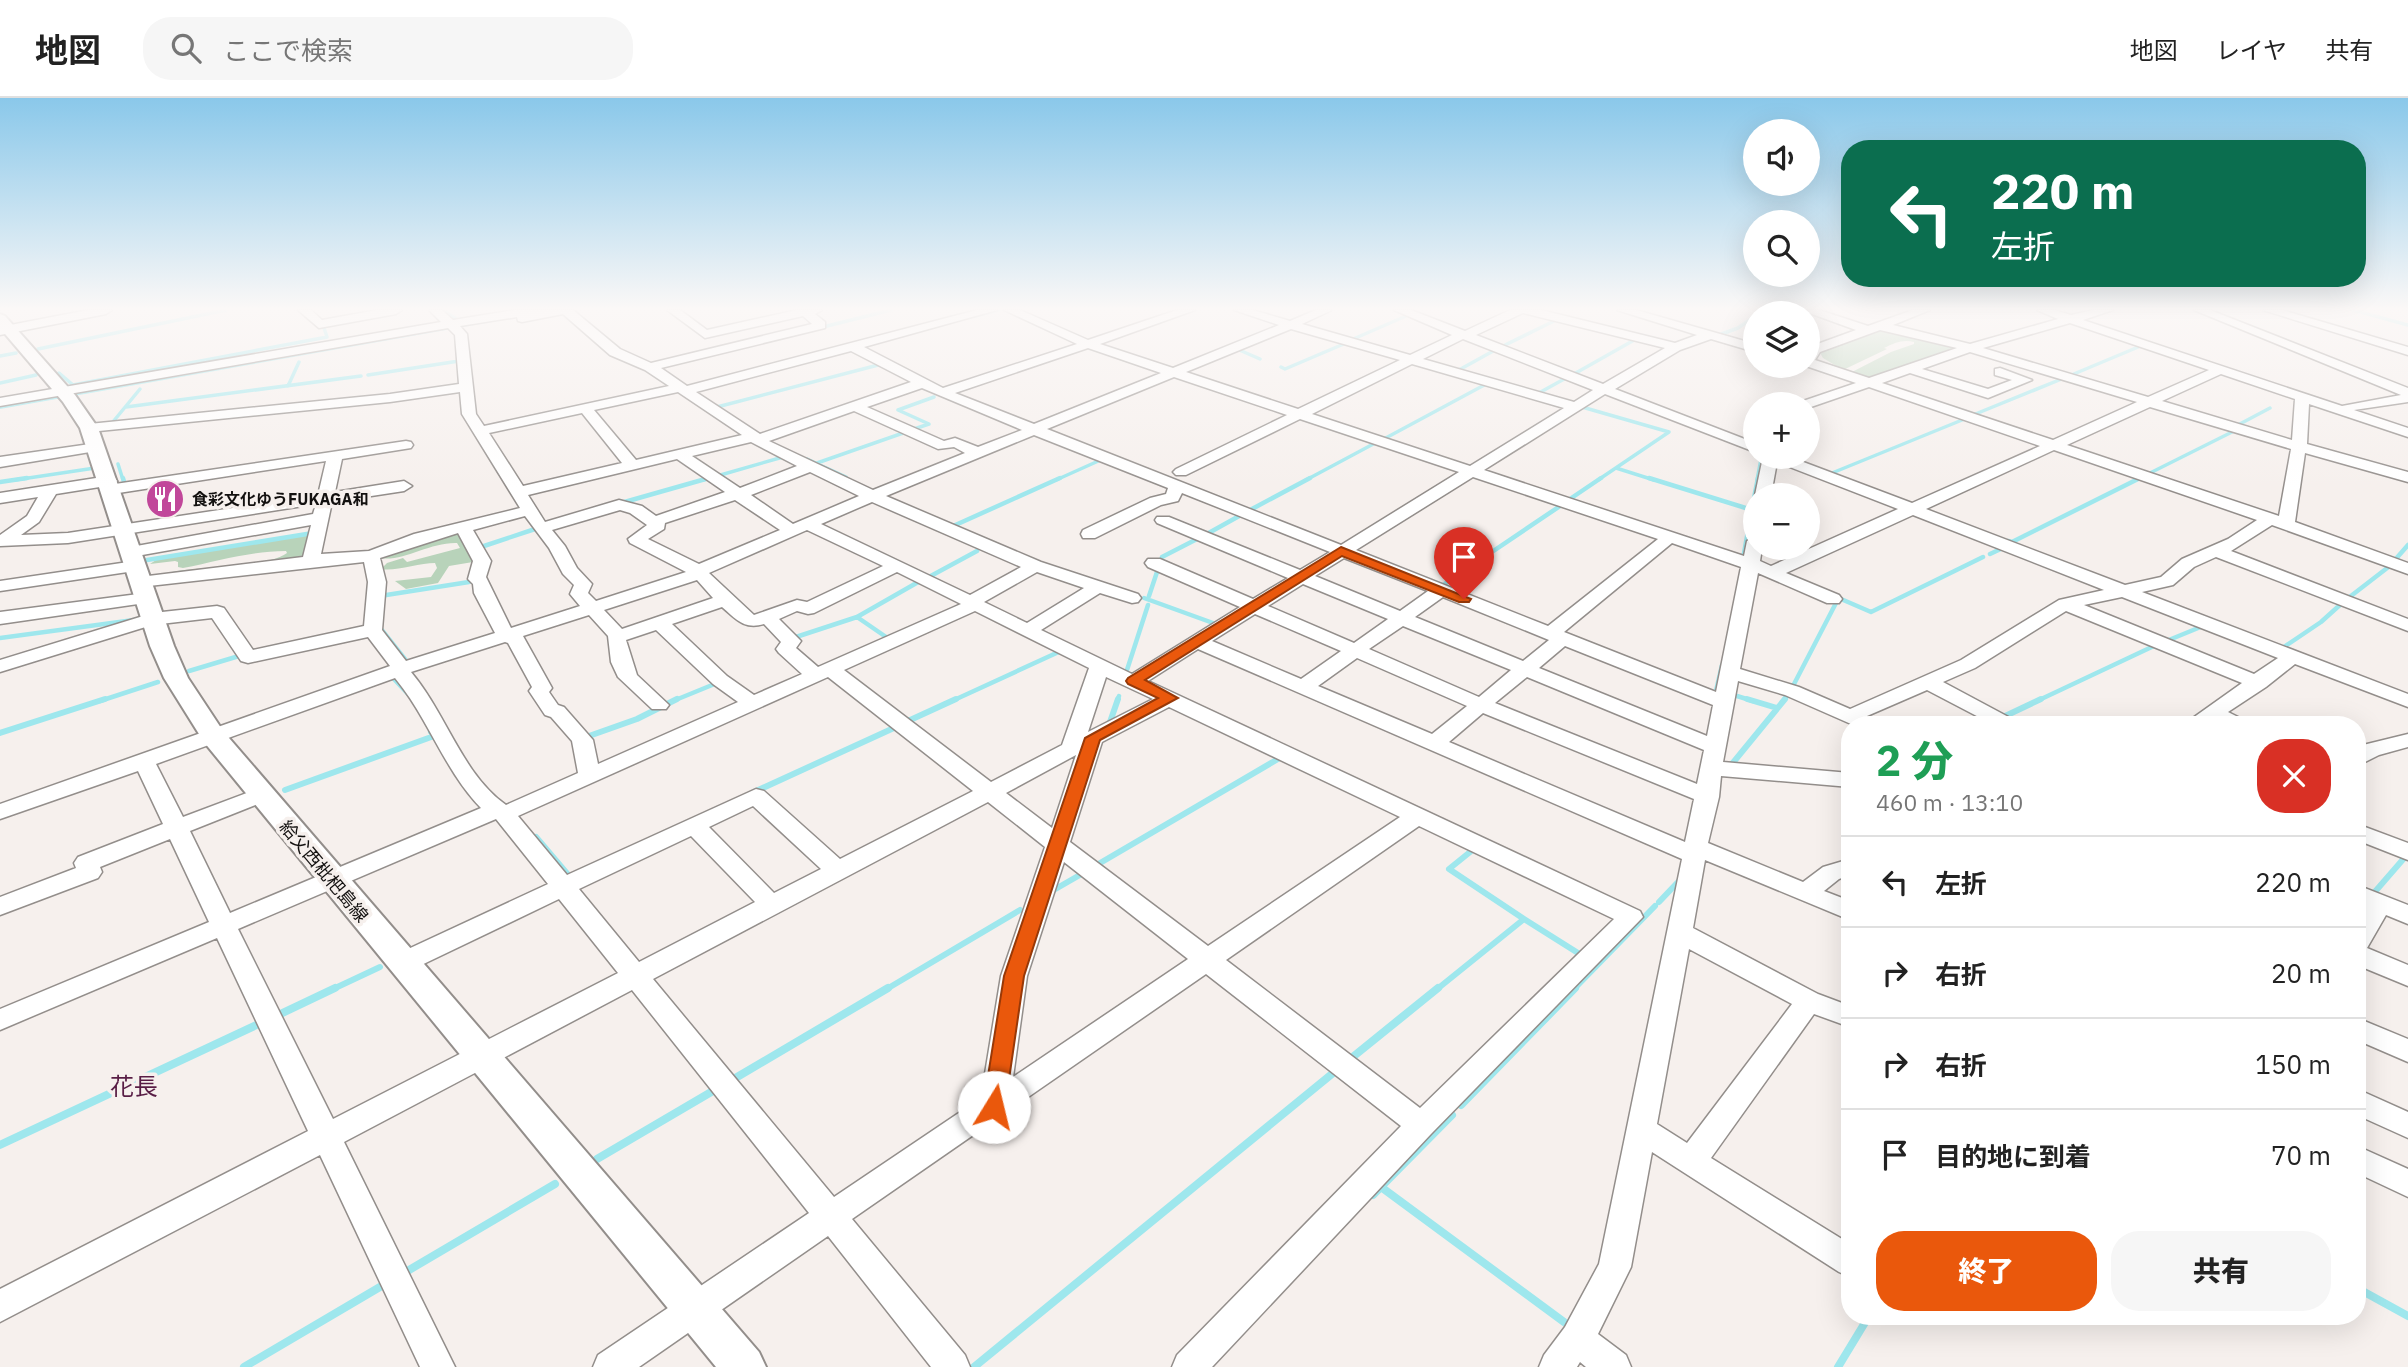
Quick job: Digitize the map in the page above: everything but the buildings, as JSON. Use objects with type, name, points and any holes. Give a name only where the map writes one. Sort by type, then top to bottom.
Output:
[{"type":"main road","name":"給父西枇杷島線","points":[[41,369],[66,396],[93,437],[140,581],[176,678],[213,736],[479,1056],[744,1367]]},
{"type":"street","points":[[0,402],[66,396],[219,369]]},
{"type":"street","points":[[465,369],[469,414],[541,528],[557,546],[569,570],[583,584],[579,594],[619,636]]},
{"type":"street","points":[[653,369],[755,438],[873,496],[1035,566],[1132,598]]},
{"type":"street","points":[[480,431],[681,389],[760,369]]},
{"type":"street","points":[[896,369],[942,393],[1035,429],[1179,479],[1341,551],[1724,702]]},
{"type":"street","points":[[942,393],[1013,369]]},
{"type":"street","points":[[1163,369],[1751,564],[1833,599]]},
{"type":"street","points":[[0,812],[400,669],[682,580],[694,575],[698,570],[799,527],[1183,369]]},
{"type":"street","points":[[1089,534],[1156,501],[1172,498],[1179,479],[1299,414],[1393,369]]},
{"type":"street","points":[[1444,369],[1573,406]]},
{"type":"street","points":[[1493,383],[1520,369]]},
{"type":"street","points":[[1553,369],[1743,443]]},
{"type":"street","points":[[1134,681],[1573,406],[1638,369]]},
{"type":"street","points":[[1832,369],[2408,569]]},
{"type":"street","points":[[1820,400],[1909,369]]},
{"type":"street","points":[[1911,369],[1988,394],[2025,380],[1992,369]]},
{"type":"street","points":[[2041,369],[2408,477]]},
{"type":"street","points":[[2227,369],[2408,433]]},
{"type":"street","points":[[2343,369],[2408,396]]},
{"type":"street","points":[[1771,573],[2220,370],[2408,427]]},
{"type":"street","points":[[519,492],[755,438],[922,383]]},
{"type":"street","points":[[0,463],[93,437],[467,387]]},
{"type":"street","points":[[1866,716],[1928,682],[1968,664],[2065,604],[2167,581],[2188,563],[2277,522],[2299,447],[2307,396]]},
{"type":"street","points":[[2348,407],[2408,396]]},
{"type":"street","points":[[854,407],[943,446],[955,442],[977,453]]},
{"type":"street","points":[[585,408],[632,465]]},
{"type":"street","points":[[0,498],[406,445]]},
{"type":"street","points":[[679,454],[739,494],[799,527],[895,566],[1631,917],[1421,1125],[1189,1367]]},
{"type":"street","points":[[311,561],[335,455]]},
{"type":"street","points":[[654,522],[686,510],[689,512],[812,466]]},
{"type":"street","points":[[1809,469],[2408,701]]},
{"type":"street","points":[[0,666],[140,581],[325,498],[404,486]]},
{"type":"street","points":[[1,541],[33,519],[50,490]]},
{"type":"street","points":[[541,528],[619,505],[636,509],[659,524],[636,539],[698,570],[725,600],[751,621],[797,606],[808,609],[895,566]]},
{"type":"street","points":[[0,586],[140,581],[371,556],[420,538],[530,510]]},
{"type":"street","points":[[0,618],[140,581],[321,518]]},
{"type":"street","points":[[1163,520],[1524,670],[1715,758],[1803,778],[1841,780]]},
{"type":"street","points":[[463,527],[482,561],[477,579],[482,582],[483,593],[542,688],[538,691],[552,711],[557,711],[582,740],[590,776]]},
{"type":"street","points":[[1434,743],[1524,670],[1557,636],[1670,537]]},
{"type":"street","points":[[1,541],[68,538],[140,581],[218,612],[248,657],[373,630]]},
{"type":"street","points":[[2216,551],[2408,625]]},
{"type":"street","points":[[371,556],[377,582],[373,630],[424,702],[465,774],[501,812],[636,974],[953,1367]]},
{"type":"street","points":[[1556,1367],[1577,1339],[1615,1267],[1752,560]]},
{"type":"street","points":[[1153,563],[1481,705],[1708,797]]},
{"type":"street","points":[[0,1020],[332,880],[590,776],[973,603],[1035,566]]},
{"type":"street","points":[[1028,630],[1098,587]]},
{"type":"street","points":[[1303,687],[1442,590]]},
{"type":"street","points":[[659,705],[630,683],[621,667],[616,638],[725,600]]},
{"type":"street","points":[[2065,604],[2259,683]]},
{"type":"street","points":[[767,617],[791,641],[786,649],[822,671],[988,791],[1421,1125]]},
{"type":"street","points":[[659,622],[720,680],[752,703]]},
{"type":"street","points":[[1198,642],[1697,852],[1807,891],[1841,907]]},
{"type":"street","points":[[2210,716],[2293,656]]},
{"type":"street","points":[[994,1107],[1014,976],[1058,845],[1100,666]]},
{"type":"street","points":[[1730,672],[1792,691],[1850,716]]},
{"type":"street","points":[[1928,682],[1992,716]]},
{"type":"street","points":[[0,1306],[1170,698]]},
{"type":"street","points":[[2366,754],[2408,740]]},
{"type":"street","points":[[144,761],[438,1367]]},
{"type":"street","points":[[0,906],[90,872],[86,863],[260,795]]},
{"type":"street","points":[[402,963],[756,796],[836,870]]},
{"type":"street","points":[[610,1367],[1418,816]]},
{"type":"street","points":[[693,825],[771,904]]},
{"type":"street","points":[[2366,835],[2408,852]]},
{"type":"street","points":[[1807,891],[1831,873],[1841,870]]},
{"type":"street","points":[[2366,897],[2408,915]]},
{"type":"street","points":[[2366,927],[2381,903]]},
{"type":"street","points":[[1681,933],[1809,1001],[1841,1013]]},
{"type":"street","points":[[2366,958],[2408,976]]},
{"type":"street","points":[[1691,1161],[1809,1001]]},
{"type":"street","points":[[2366,1032],[2408,1051]]},
{"type":"street","points":[[2366,1105],[2408,1126]]},
{"type":"street","points":[[1642,1130],[1841,1256]]},
{"type":"street","points":[[2366,1163],[2408,1184]]},
{"type":"street","points":[[1577,1339],[1614,1367]]},
{"type":"green space","points":[[1857,369],[1897,369],[1872,378],[1848,374]]},
{"type":"green space","points":[[460,530],[473,562],[449,566],[438,583],[406,589],[395,581],[431,577],[437,568],[435,563],[381,569],[387,563],[403,558],[407,562],[460,548],[457,543],[437,545],[398,557],[380,558]]},
{"type":"green space","points":[[311,534],[304,555],[290,562],[160,575],[191,569],[244,565],[275,559],[287,553],[260,553],[183,568],[178,567],[178,562],[175,561],[150,564],[156,560]]},
{"type":"water","points":[[201,369],[225,369],[0,409],[0,404]]},
{"type":"waterway","points":[[59,373],[73,385],[157,369]]},
{"type":"waterway","points":[[288,386],[296,369]]},
{"type":"waterway","points":[[368,375],[406,369]]},
{"type":"waterway","points":[[717,407],[862,369]]},
{"type":"waterway","points":[[1574,374],[1582,369]]},
{"type":"waterway","points":[[2069,376],[2085,369]]},
{"type":"waterway","points":[[0,383],[36,375]]},
{"type":"waterway","points":[[288,386],[361,376]]},
{"type":"waterway","points":[[1537,394],[1566,378]]},
{"type":"waterway","points":[[1973,415],[2064,378]]},
{"type":"waterway","points":[[1382,440],[1488,383]]},
{"type":"waterway","points":[[126,407],[288,386]]},
{"type":"waterway","points":[[112,423],[140,389]]},
{"type":"waterway","points":[[914,429],[929,424],[898,410],[934,397]]},
{"type":"waterway","points":[[1586,404],[1582,407],[1669,432],[1598,480]]},
{"type":"waterway","points":[[2236,426],[2270,408]]},
{"type":"waterway","points":[[1832,473],[1967,418]]},
{"type":"waterway","points":[[2146,475],[2236,430]]},
{"type":"waterway","points":[[817,463],[906,432]]},
{"type":"waterway","points":[[1306,480],[1377,442]]},
{"type":"waterway","points":[[717,476],[783,457]]},
{"type":"waterway","points":[[1056,480],[1105,458]]},
{"type":"waterway","points":[[807,459],[846,477]]},
{"type":"waterway","points":[[118,464],[123,480]]},
{"type":"waterway","points":[[15,480],[95,468]]},
{"type":"waterway","points":[[1616,468],[1654,480]]},
{"type":"waterway","points":[[1757,480],[1759,469]]},
{"type":"waterway","points":[[2008,541],[2012,542],[2142,477]]},
{"type":"waterway","points":[[0,482],[27,478]]},
{"type":"waterway","points":[[123,478],[125,485]]},
{"type":"waterway","points":[[621,503],[709,478],[703,480]]},
{"type":"waterway","points":[[951,527],[1060,478]]},
{"type":"waterway","points":[[1252,509],[1310,478]]},
{"type":"waterway","points":[[1567,501],[1601,478]]},
{"type":"waterway","points":[[1649,478],[1743,507]]},
{"type":"waterway","points":[[1757,483],[1758,478]]},
{"type":"waterway","points":[[1440,587],[1563,504]]},
{"type":"waterway","points":[[1205,535],[1241,515]]},
{"type":"waterway","points":[[481,547],[535,529]]},
{"type":"waterway","points":[[147,560],[313,533]]},
{"type":"waterway","points":[[1161,561],[1162,557],[1197,539]]},
{"type":"waterway","points":[[2394,561],[2408,545]]},
{"type":"waterway","points":[[1990,554],[2005,547]]},
{"type":"waterway","points":[[927,578],[977,551]]},
{"type":"waterway","points":[[1841,599],[1871,612],[1983,557]]},
{"type":"waterway","points":[[2347,599],[2391,565]]},
{"type":"waterway","points":[[1149,596],[1158,569]]},
{"type":"waterway","points":[[857,617],[920,581]]},
{"type":"waterway","points":[[380,596],[469,582]]},
{"type":"waterway","points":[[1144,598],[1213,623]]},
{"type":"waterway","points":[[1793,686],[1836,603]]},
{"type":"waterway","points":[[2281,649],[2321,622],[2341,604]]},
{"type":"waterway","points":[[1123,672],[1126,673],[1148,605]]},
{"type":"waterway","points":[[796,637],[857,617]]},
{"type":"waterway","points":[[857,617],[889,639]]},
{"type":"waterway","points":[[0,638],[134,620]]},
{"type":"waterway","points":[[2164,642],[2203,626]]},
{"type":"waterway","points":[[381,629],[408,663]]},
{"type":"waterway","points":[[2037,701],[2156,645]]},
{"type":"waterway","points":[[952,701],[1063,650]]},
{"type":"waterway","points":[[189,671],[239,656]]},
{"type":"waterway","points":[[1715,695],[1722,665]]},
{"type":"waterway","points":[[393,678],[408,694]]},
{"type":"waterway","points":[[100,701],[158,682]]},
{"type":"waterway","points":[[673,701],[717,683],[720,685]]},
{"type":"waterway","points":[[1783,701],[1789,694]]},
{"type":"waterway","points":[[1117,701],[1119,696]]},
{"type":"waterway","points":[[1737,696],[1753,701]]},
{"type":"waterway","points":[[0,733],[105,699]]},
{"type":"waterway","points":[[673,701],[677,699]]},
{"type":"waterway","points":[[908,721],[956,699]]},
{"type":"waterway","points":[[1110,722],[1118,699]]},
{"type":"waterway","points":[[1747,699],[1777,708]]},
{"type":"waterway","points":[[1732,764],[1785,699]]},
{"type":"waterway","points":[[2005,716],[2041,699]]},
{"type":"waterway","points":[[589,741],[589,736],[637,719],[673,701]]},
{"type":"waterway","points":[[754,792],[896,727]]},
{"type":"waterway","points":[[285,790],[434,736],[431,732]]},
{"type":"waterway","points":[[1095,866],[1283,756]]},
{"type":"waterway","points":[[536,837],[570,877]]},
{"type":"waterway","points":[[1473,847],[1475,848],[1449,869],[1524,919]]},
{"type":"waterway","points":[[2373,894],[2406,856]]},
{"type":"waterway","points":[[1052,891],[1085,872]]},
{"type":"waterway","points":[[1659,902],[1678,882]]},
{"type":"waterway","points":[[1573,990],[1655,906]]},
{"type":"waterway","points":[[885,990],[1020,910]]},
{"type":"waterway","points":[[1436,990],[1524,919]]},
{"type":"waterway","points":[[1524,919],[1578,953]]},
{"type":"waterway","points":[[331,990],[380,967]]},
{"type":"waterway","points":[[276,1016],[335,988]]},
{"type":"waterway","points":[[732,1080],[888,988]]},
{"type":"waterway","points":[[1349,1060],[1438,988]]},
{"type":"waterway","points":[[1461,1105],[1575,988]]},
{"type":"waterway","points":[[0,1145],[263,1022]]},
{"type":"waterway","points":[[974,1367],[1338,1069]]},
{"type":"waterway","points":[[597,1159],[718,1088]]},
{"type":"waterway","points":[[1373,1195],[1452,1115]]},
{"type":"waterway","points":[[404,1273],[555,1184]]},
{"type":"waterway","points":[[1381,1187],[1564,1322]]},
{"type":"waterway","points":[[244,1367],[385,1284]]},
{"type":"waterway","points":[[2366,1293],[2408,1316]]},
{"type":"waterway","points":[[1838,1367],[1864,1325]]},
{"type":"place","name":"食彩文化ゆうFUKAGA和","points":[[165,499]]},
{"type":"district","name":"花長","points":[[134,1086]]},
{"type":"route","points":[[994,1107],[1014,976],[1093,738],[1170,698],[1134,681],[1341,551],[1464,599]]}]
